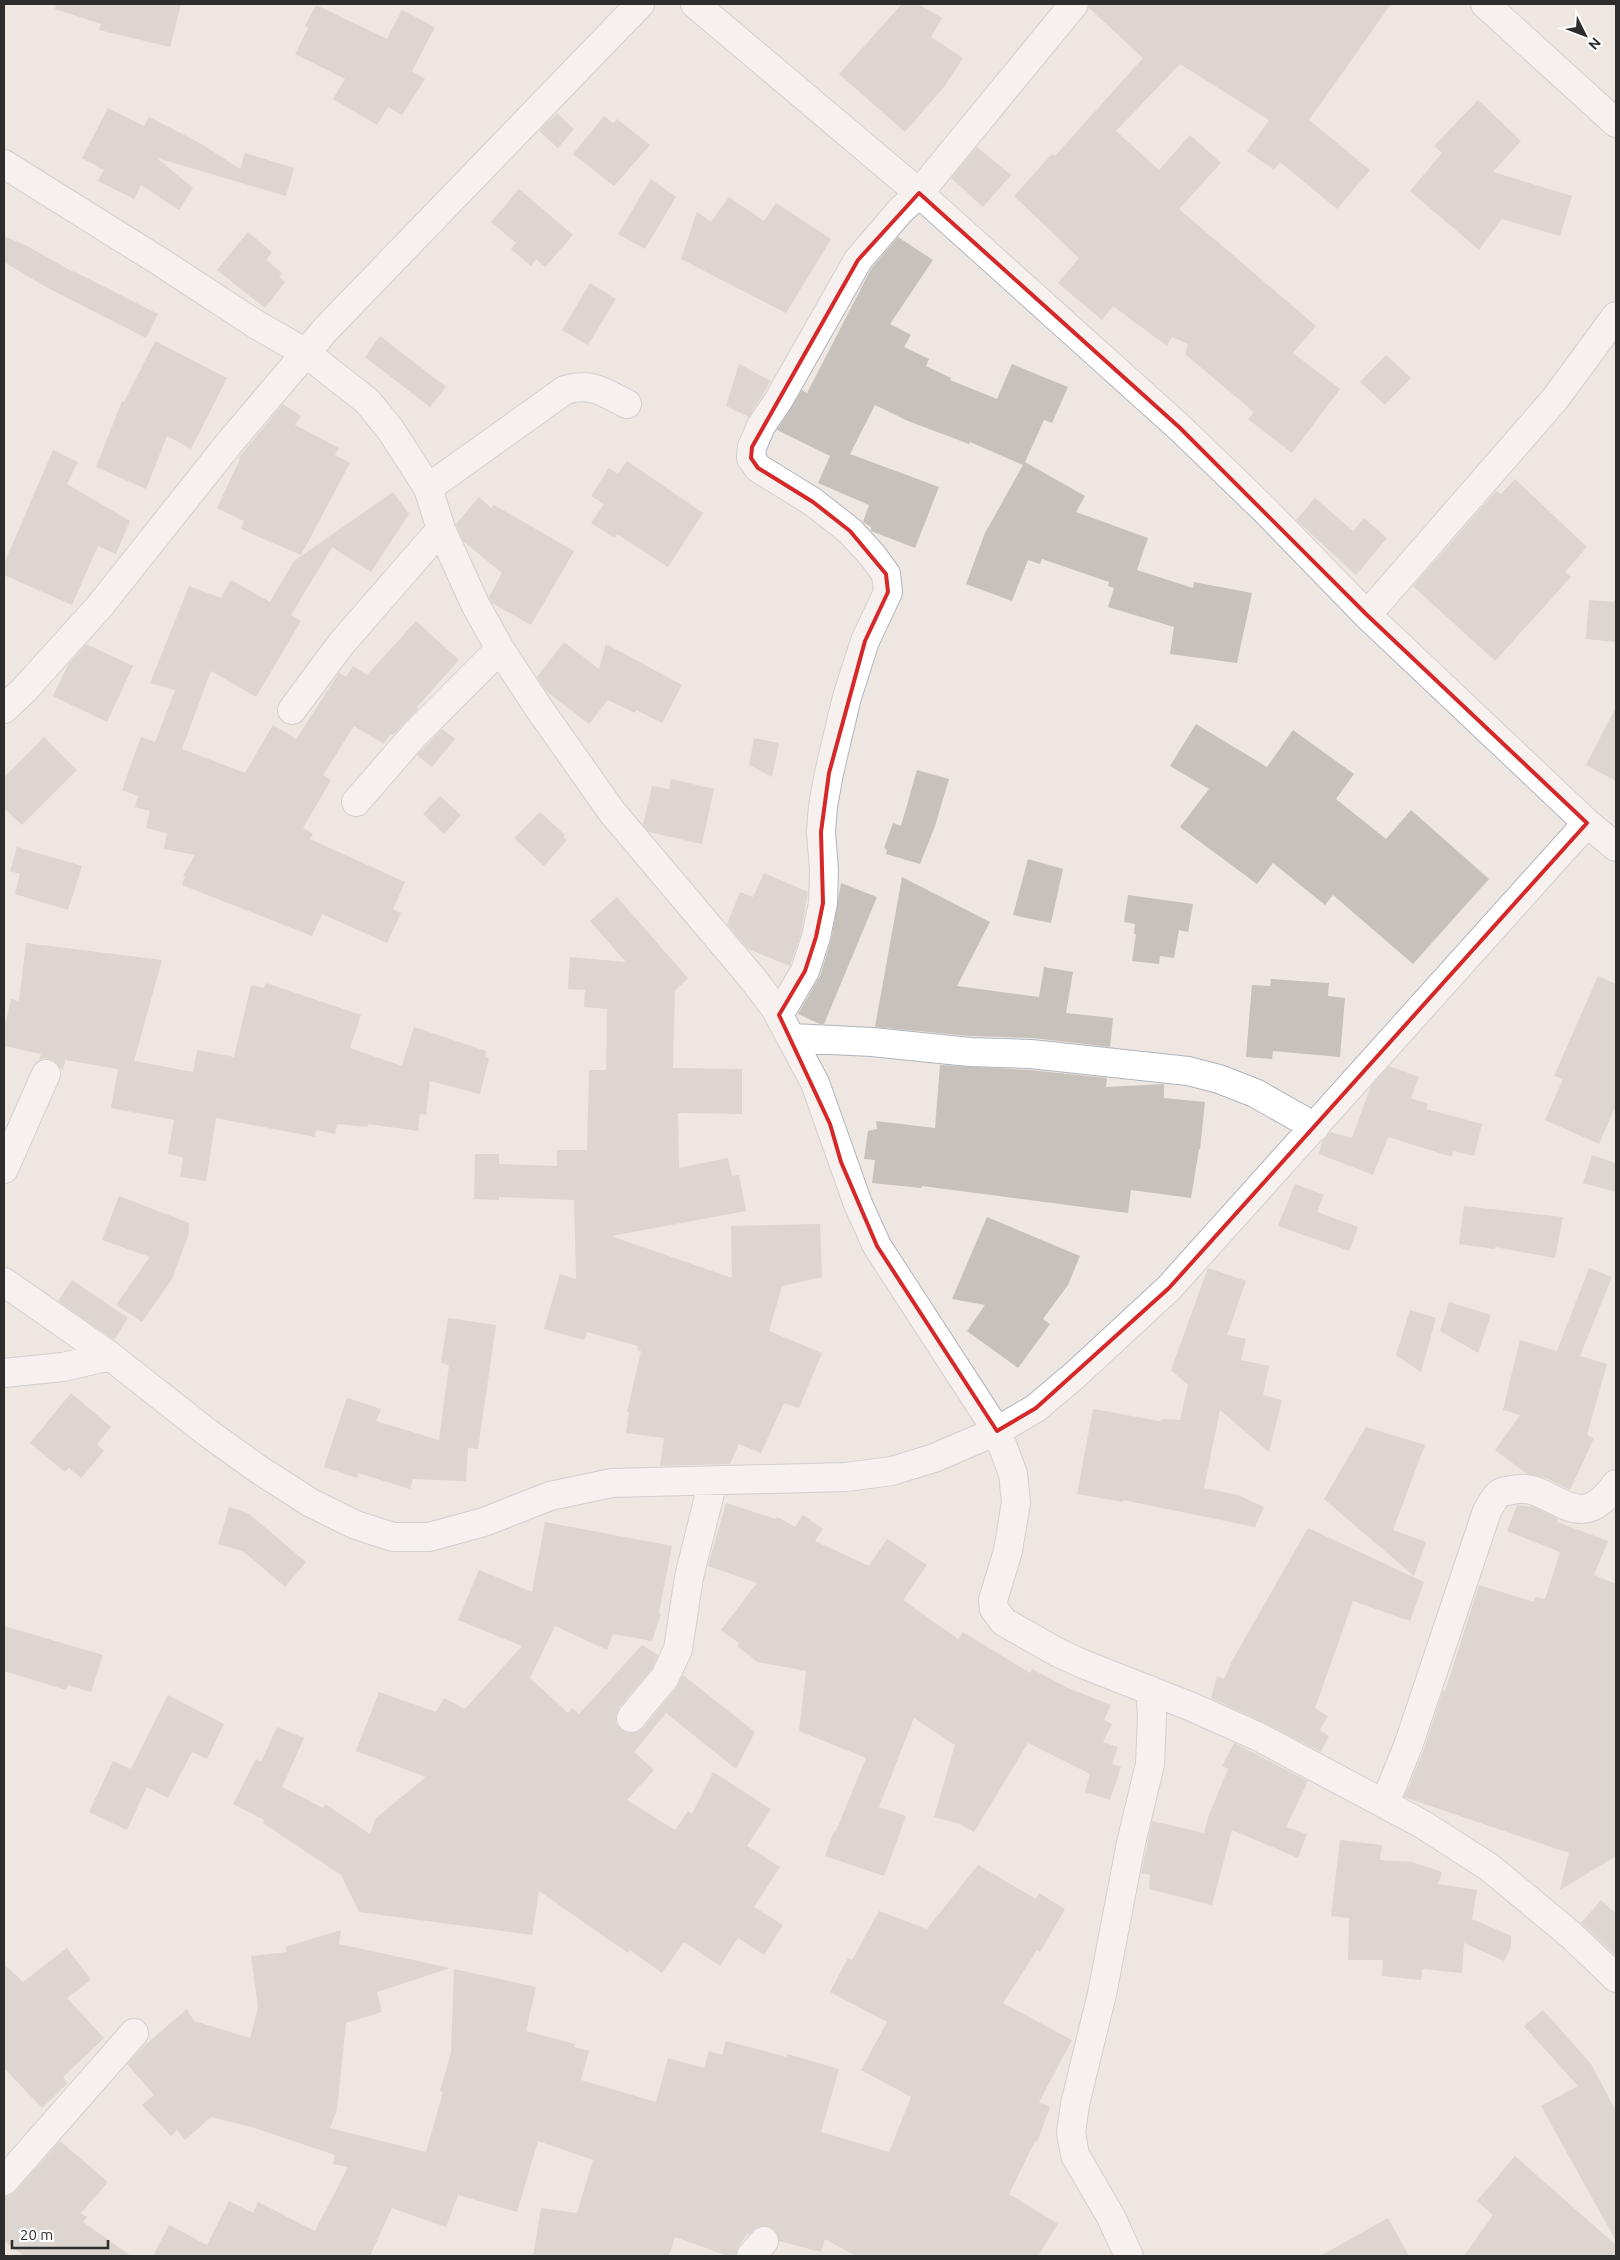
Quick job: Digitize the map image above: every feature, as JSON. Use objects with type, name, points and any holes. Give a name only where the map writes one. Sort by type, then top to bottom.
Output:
[{"type":"street","points":[[4,709],[99,607],[225,449],[306,353],[640,4]]},
{"type":"street","points":[[695,4],[919,194],[1179,427],[1265,510],[1367,615],[1587,823],[1616,847]]},
{"type":"street","points":[[786,1026],[816,937],[823,903],[824,870],[821,832],[823,806],[829,773],[848,697],[865,641],[888,592],[886,574],[850,531],[813,502],[758,468],[751,458],[752,447],[761,426],[778,401],[858,260],[900,211],[919,194],[1074,4]]},
{"type":"street","points":[[1485,4],[1616,123]]},
{"type":"street","points":[[4,164],[152,256],[257,326],[306,353],[367,401],[390,429],[428,488],[441,529],[475,604],[500,649],[538,707],[612,812],[753,979],[786,1026],[814,1083],[858,1204],[877,1246],[997,1431],[1013,1474],[1016,1502],[1008,1551],[994,1600],[994,1609],[1004,1622],[1057,1652],[1258,1737],[1385,1803],[1458,1845],[1571,1935],[1616,1978]]},
{"type":"street","points":[[1367,615],[1555,399],[1616,316]]},
{"type":"street","points":[[428,488],[565,390],[576,387],[595,388],[627,404]]},
{"type":"street","points":[[292,710],[341,644],[441,529]]},
{"type":"street","points":[[356,802],[415,734],[500,649]]},
{"type":"street","points":[[4,1282],[110,1356],[208,1433],[311,1503],[356,1525],[393,1537],[429,1537],[484,1522],[550,1496],[612,1484],[846,1477],[892,1471],[934,1458],[997,1431],[1042,1403],[1169,1288],[1587,823]]},
{"type":"street","points":[[786,1026],[872,1042],[970,1052],[1031,1054],[1188,1071],[1219,1079],[1255,1094],[1315,1127]]},
{"type":"street","points":[[4,1169],[46,1074]]},
{"type":"street","points":[[4,1373],[63,1367],[110,1356]]},
{"type":"street","points":[[631,1718],[665,1677],[678,1649],[689,1577],[713,1481]]},
{"type":"street","points":[[1385,1803],[1408,1746],[1487,1511],[1500,1493],[1519,1488],[1544,1495],[1573,1510],[1593,1506],[1616,1484]]},
{"type":"street","points":[[1129,2256],[1115,2225],[1075,2155],[1071,2133],[1075,2104],[1102,1994],[1130,1843],[1150,1764],[1152,1716],[1150,1690]]},
{"type":"street","points":[[4,2181],[134,2033]]},
{"type":"highlighted area","points":[[919,193],[1179,427],[1367,615],[1587,823],[1169,1288],[1036,1408],[997,1431],[877,1246],[841,1162],[830,1124],[779,1015],[805,971],[816,937],[823,903],[821,832],[829,773],[865,641],[888,592],[886,574],[850,531],[813,502],[758,468],[751,458],[752,447],[858,260]]},
{"type":"building","points":[[56,4],[181,4],[170,47],[99,30],[101,24],[55,9]]},
{"type":"building","points":[[902,4],[918,4],[942,18],[931,37],[963,58],[944,87],[905,132],[839,74]]},
{"type":"building","points":[[1089,4],[1391,4],[1309,120],[1370,170],[1337,209],[1280,162],[1274,170],[1247,151],[1269,120],[1180,64],[1116,131],[1159,170],[1190,135],[1221,163],[1179,209],[1316,326],[1293,353],[1340,389],[1292,453],[1248,419],[1254,412],[1185,354],[1188,344],[1172,337],[1167,346],[1113,306],[1102,320],[1058,283],[1079,258],[1014,196],[1052,154],[1055,156],[1143,58],[1089,8]]},
{"type":"building","points":[[316,5],[387,39],[402,10],[435,27],[412,71],[425,79],[402,115],[388,107],[377,125],[333,99],[345,79],[295,54],[308,28],[305,26]]},
{"type":"building","points":[[1478,100],[1521,141],[1493,172],[1572,196],[1560,236],[1502,219],[1479,250],[1410,191],[1442,153],[1434,146]]},
{"type":"building","points":[[108,108],[144,126],[149,117],[200,143],[240,169],[245,153],[294,168],[286,196],[157,158],[193,188],[179,210],[141,185],[134,199],[98,181],[104,170],[82,158]]},
{"type":"building","points":[[557,113],[574,129],[558,148],[539,131]]},
{"type":"building","points":[[604,116],[613,123],[617,119],[650,145],[614,186],[573,154]]},
{"type":"building","points":[[977,147],[1011,175],[983,207],[951,178]]},
{"type":"building","points":[[651,179],[676,197],[645,249],[618,234]]},
{"type":"building","points":[[519,189],[573,235],[545,267],[536,259],[531,266],[511,249],[516,243],[491,222]]},
{"type":"building","points":[[729,197],[764,221],[776,203],[831,239],[786,313],[681,259],[697,212],[711,222]]},
{"type":"building","points":[[248,232],[272,252],[266,260],[282,273],[279,277],[285,282],[265,308],[217,270]]},
{"type":"building","points":[[4,236],[158,314],[146,338],[46,287],[4,262]]},
{"type":"building","points":[[898,237],[933,260],[890,324],[911,335],[904,347],[929,359],[926,366],[951,378],[950,380],[997,399],[1012,364],[1068,387],[1052,423],[1044,420],[1025,462],[1085,496],[1076,512],[1148,538],[1137,570],[1193,588],[1194,582],[1252,593],[1237,663],[1170,654],[1174,627],[1108,607],[1114,588],[1108,586],[1109,582],[1042,559],[1040,564],[1028,560],[1012,601],[966,584],[985,533],[1023,465],[970,442],[969,444],[908,421],[875,405],[850,454],[939,487],[915,548],[871,531],[871,527],[863,522],[869,505],[818,483],[830,456],[777,430],[802,390],[807,393],[871,269]]},
{"type":"building","points":[[590,283],[616,299],[588,345],[562,330]]},
{"type":"building","points":[[380,336],[446,387],[430,407],[365,357]]},
{"type":"building","points":[[155,341],[227,378],[191,449],[167,436],[146,489],[96,467],[122,401],[124,402]]},
{"type":"building","points":[[1386,355],[1411,378],[1385,405],[1360,382]]},
{"type":"building","points":[[739,364],[771,381],[749,417],[726,406]]},
{"type":"building","points":[[283,404],[301,416],[295,425],[339,448],[335,455],[350,463],[301,555],[241,529],[244,521],[217,508],[240,459],[238,458]]},
{"type":"building","points":[[53,450],[78,462],[67,484],[130,521],[116,554],[98,546],[72,605],[4,575],[4,564]]},
{"type":"building","points":[[627,461],[703,513],[668,567],[617,534],[615,538],[591,523],[604,504],[591,496],[609,468],[618,474]]},
{"type":"building","points":[[1515,479],[1587,547],[1565,572],[1571,577],[1495,661],[1413,586],[1496,491],[1501,494]]},
{"type":"building","points":[[393,492],[409,514],[371,572],[332,547],[291,615],[301,621],[256,697],[211,671],[182,749],[245,773],[273,725],[296,739],[339,673],[346,677],[353,666],[367,675],[416,621],[459,660],[417,707],[418,709],[393,735],[391,734],[384,744],[354,726],[323,775],[331,780],[303,828],[313,834],[310,839],[405,882],[393,909],[401,913],[387,943],[322,914],[312,936],[182,885],[185,877],[183,876],[195,855],[164,849],[167,833],[146,828],[150,811],[135,807],[138,796],[122,790],[141,737],[155,742],[175,690],[150,683],[189,586],[221,598],[231,580],[270,602],[294,561]]},
{"type":"building","points":[[479,497],[491,508],[494,505],[574,551],[531,625],[492,603],[489,597],[502,573],[463,541],[456,524]]},
{"type":"building","points":[[1315,498],[1353,531],[1364,518],[1387,538],[1356,575],[1296,520]]},
{"type":"building","points":[[1589,600],[1616,602],[1616,642],[1586,639]]},
{"type":"building","points":[[564,642],[599,669],[606,644],[682,685],[662,723],[636,710],[635,713],[608,700],[589,724],[546,691],[537,677]]},
{"type":"building","points":[[86,644],[133,666],[107,722],[53,696],[68,665]]},
{"type":"building","points":[[1616,707],[1616,781],[1586,765]]},
{"type":"building","points":[[1196,724],[1267,767],[1293,730],[1354,774],[1336,799],[1386,839],[1411,810],[1489,879],[1413,964],[1333,895],[1325,905],[1273,863],[1257,884],[1180,827],[1209,789],[1170,766]]},
{"type":"building","points":[[442,729],[455,739],[432,767],[417,755]]},
{"type":"building","points":[[44,737],[77,770],[22,825],[4,808],[4,777]]},
{"type":"building","points":[[754,738],[779,743],[772,777],[749,765]]},
{"type":"building","points":[[917,770],[949,779],[935,826],[920,864],[886,854],[887,850],[884,848],[893,823],[901,826]]},
{"type":"building","points":[[671,779],[714,789],[702,844],[649,832],[643,825],[652,786],[669,789]]},
{"type":"building","points":[[440,796],[461,815],[444,834],[423,814]]},
{"type":"building","points":[[540,812],[565,835],[563,837],[567,840],[544,866],[514,838]]},
{"type":"building","points":[[17,847],[82,866],[68,910],[15,894],[20,874],[10,871]]},
{"type":"building","points":[[1028,859],[1063,869],[1051,923],[1013,915]]},
{"type":"building","points":[[764,873],[808,892],[801,933],[790,966],[748,949],[727,924],[740,892],[753,897]]},
{"type":"building","points":[[902,877],[990,922],[957,986],[1039,997],[1044,967],[1073,972],[1066,1013],[1113,1018],[1110,1047],[1033,1038],[971,1036],[875,1027]]},
{"type":"building","points":[[841,883],[877,897],[824,1024],[820,1024],[798,1014],[820,976],[831,940]]},
{"type":"building","points":[[1128,895],[1193,904],[1188,932],[1179,930],[1174,958],[1160,956],[1159,964],[1132,961],[1136,934],[1134,934],[1135,924],[1124,922]]},
{"type":"building","points":[[617,897],[688,978],[675,991],[673,1068],[742,1069],[742,1114],[678,1113],[679,1168],[728,1158],[732,1176],[739,1175],[746,1211],[611,1236],[732,1278],[731,1226],[820,1224],[822,1277],[782,1286],[769,1331],[822,1353],[799,1408],[784,1403],[761,1453],[739,1444],[730,1464],[660,1466],[664,1438],[626,1433],[629,1412],[627,1412],[641,1351],[637,1350],[638,1346],[587,1332],[584,1340],[544,1329],[560,1274],[576,1279],[574,1200],[499,1197],[499,1200],[474,1199],[475,1154],[499,1154],[499,1164],[557,1166],[557,1150],[587,1150],[589,1070],[606,1070],[607,1009],[584,1007],[585,990],[568,989],[570,957],[626,962],[590,921]]},
{"type":"building","points":[[26,943],[162,960],[134,1061],[193,1072],[197,1050],[234,1057],[251,985],[264,988],[266,983],[361,1015],[350,1048],[402,1066],[414,1027],[486,1051],[485,1057],[489,1058],[480,1094],[430,1081],[426,1115],[420,1114],[418,1131],[368,1124],[367,1127],[337,1124],[335,1134],[316,1130],[315,1137],[216,1118],[206,1181],[180,1177],[183,1157],[168,1154],[174,1120],[111,1108],[118,1069],[65,1060],[63,1071],[53,1060],[45,1058],[39,1060],[41,1054],[4,1046],[4,1030],[11,999],[19,1001]]},
{"type":"building","points":[[1598,976],[1616,984],[1616,1105],[1599,1144],[1545,1120],[1563,1079],[1554,1076]]},
{"type":"building","points":[[1271,979],[1329,983],[1328,996],[1345,998],[1340,1057],[1273,1051],[1272,1059],[1246,1057],[1252,985],[1270,986]]},
{"type":"building","points":[[940,1065],[1030,1070],[1107,1078],[1106,1087],[1164,1084],[1164,1098],[1205,1102],[1200,1149],[1191,1198],[1131,1190],[1128,1213],[922,1186],[922,1188],[872,1183],[875,1160],[864,1159],[868,1131],[877,1129],[876,1121],[935,1128]]},
{"type":"building","points":[[1389,1066],[1419,1077],[1411,1098],[1428,1104],[1426,1109],[1482,1124],[1474,1156],[1453,1151],[1452,1157],[1388,1137],[1373,1175],[1319,1154],[1322,1142],[1330,1132],[1352,1138],[1371,1086]]},
{"type":"building","points":[[1592,1155],[1616,1163],[1616,1192],[1583,1183]]},
{"type":"building","points":[[1295,1184],[1324,1195],[1317,1212],[1358,1227],[1349,1251],[1278,1226]]},
{"type":"building","points":[[119,1196],[189,1223],[189,1233],[172,1279],[142,1322],[116,1305],[150,1257],[102,1240]]},
{"type":"building","points":[[1464,1206],[1563,1217],[1555,1258],[1495,1247],[1495,1249],[1459,1244]]},
{"type":"building","points":[[987,1217],[1080,1256],[1068,1285],[1043,1319],[1050,1324],[1018,1368],[967,1331],[985,1305],[952,1299]]},
{"type":"building","points":[[1208,1268],[1246,1281],[1227,1335],[1246,1339],[1241,1360],[1269,1366],[1263,1395],[1282,1400],[1269,1452],[1220,1410],[1204,1488],[1238,1495],[1264,1507],[1255,1527],[1123,1500],[1123,1502],[1077,1494],[1093,1409],[1159,1421],[1163,1419],[1180,1420],[1188,1385],[1171,1370]]},
{"type":"building","points":[[1589,1268],[1612,1277],[1580,1356],[1607,1364],[1587,1435],[1594,1438],[1570,1490],[1546,1478],[1527,1474],[1495,1450],[1520,1415],[1503,1410],[1520,1340],[1557,1351]]},
{"type":"building","points":[[72,1280],[128,1318],[114,1340],[58,1301]]},
{"type":"building","points":[[1449,1302],[1491,1315],[1478,1353],[1440,1331]]},
{"type":"building","points":[[1410,1310],[1436,1318],[1421,1372],[1396,1355]]},
{"type":"building","points":[[448,1318],[496,1325],[478,1449],[468,1448],[466,1481],[413,1479],[410,1489],[358,1473],[357,1478],[324,1467],[347,1398],[381,1409],[376,1421],[439,1440],[449,1365],[441,1363]]},
{"type":"building","points":[[71,1393],[111,1427],[97,1444],[104,1451],[81,1478],[69,1468],[65,1472],[30,1443]]},
{"type":"building","points":[[1366,1427],[1425,1445],[1393,1530],[1426,1542],[1414,1576],[1324,1499]]},
{"type":"building","points":[[726,1503],[776,1519],[777,1517],[795,1527],[803,1515],[823,1529],[815,1541],[869,1566],[887,1539],[927,1565],[903,1600],[958,1639],[963,1632],[1030,1673],[1032,1669],[1068,1688],[1111,1705],[1104,1720],[1112,1724],[1103,1742],[1118,1747],[1112,1764],[1121,1767],[1110,1800],[1085,1792],[1090,1774],[1028,1743],[974,1832],[960,1824],[934,1817],[955,1745],[914,1718],[879,1807],[906,1816],[884,1876],[825,1856],[866,1758],[799,1731],[806,1671],[758,1662],[737,1646],[739,1643],[721,1630],[757,1583],[708,1566]]},
{"type":"building","points":[[1517,1505],[1534,1507],[1558,1519],[1557,1522],[1608,1541],[1594,1575],[1616,1584],[1616,1856],[1560,1890],[1569,1853],[1404,1797],[1423,1752],[1443,1690],[1445,1691],[1479,1585],[1534,1602],[1535,1597],[1545,1599],[1560,1552],[1507,1531]]},
{"type":"building","points":[[229,1507],[248,1513],[306,1562],[285,1587],[243,1551],[218,1544]]},
{"type":"building","points":[[545,1522],[672,1546],[659,1613],[661,1614],[652,1641],[613,1634],[607,1650],[555,1626],[530,1678],[568,1713],[572,1708],[579,1714],[642,1645],[658,1655],[652,1669],[619,1708],[616,1723],[621,1730],[629,1733],[637,1732],[643,1728],[677,1687],[683,1675],[755,1732],[736,1769],[666,1713],[634,1752],[654,1770],[627,1800],[675,1830],[688,1811],[692,1814],[713,1772],[771,1809],[747,1846],[780,1867],[754,1907],[783,1925],[764,1955],[738,1938],[720,1966],[684,1942],[662,1973],[630,1950],[628,1953],[539,1891],[532,1935],[359,1912],[341,1875],[263,1823],[264,1820],[233,1804],[256,1759],[261,1762],[277,1727],[304,1738],[282,1787],[323,1808],[325,1804],[370,1834],[376,1818],[426,1777],[356,1751],[379,1692],[436,1712],[444,1698],[465,1709],[522,1646],[458,1620],[479,1570],[532,1592]]},
{"type":"building","points":[[1308,1528],[1424,1582],[1410,1621],[1353,1601],[1315,1708],[1328,1716],[1320,1730],[1329,1736],[1321,1752],[1211,1698],[1217,1676],[1224,1679],[1232,1661]]},
{"type":"building","points":[[4,1626],[103,1655],[91,1692],[68,1685],[66,1690],[4,1671]]},
{"type":"building","points":[[168,1695],[224,1724],[207,1759],[192,1752],[168,1798],[147,1787],[127,1830],[89,1812],[113,1761],[131,1769]]},
{"type":"building","points":[[1234,1743],[1308,1781],[1286,1827],[1307,1834],[1298,1858],[1232,1830],[1212,1905],[1149,1889],[1150,1875],[1141,1873],[1152,1821],[1204,1833],[1209,1815],[1228,1769],[1222,1766]]},
{"type":"building","points":[[1340,1840],[1382,1845],[1380,1860],[1412,1862],[1442,1872],[1438,1884],[1477,1890],[1472,1919],[1511,1936],[1511,1947],[1504,1961],[1464,1943],[1462,1973],[1422,1969],[1421,1980],[1382,1976],[1383,1960],[1348,1960],[1349,1918],[1331,1916]]},
{"type":"building","points":[[978,1865],[1036,1899],[1039,1893],[1065,1909],[1040,1952],[1037,1950],[1003,2003],[1072,2040],[1039,2102],[1050,2107],[1037,2142],[1035,2141],[1009,2194],[1058,2224],[1038,2256],[856,2256],[825,2239],[821,2252],[779,2241],[775,2230],[766,2226],[758,2226],[749,2235],[747,2234],[739,2246],[736,2256],[728,2256],[675,2237],[669,2256],[533,2256],[541,2208],[577,2213],[593,2160],[538,2141],[517,2212],[458,2195],[446,2227],[392,2208],[370,2256],[153,2256],[169,2225],[207,2245],[229,2201],[253,2213],[258,2202],[315,2231],[348,2167],[333,2164],[335,2155],[255,2128],[211,2117],[185,2140],[177,2130],[171,2136],[142,2105],[154,2095],[127,2064],[145,2045],[187,2009],[194,2021],[250,2038],[258,2007],[251,1956],[287,1952],[285,1947],[341,1930],[339,1944],[450,1968],[377,1992],[382,2012],[346,2023],[337,2110],[330,2128],[426,2152],[443,2092],[440,2091],[451,2053],[454,1969],[536,1987],[526,2031],[575,2044],[574,2047],[589,2051],[581,2080],[656,2102],[668,2058],[704,2068],[709,2051],[722,2055],[726,2041],[787,2057],[787,2054],[839,2069],[821,2132],[889,2152],[911,2097],[861,2070],[887,2022],[830,1992],[848,1958],[852,1960],[879,1911],[927,1929]]},
{"type":"building","points":[[1601,1900],[1616,1914],[1616,1956],[1581,1923]]},
{"type":"building","points":[[67,1948],[91,1980],[67,1998],[104,2038],[63,2077],[68,2083],[42,2108],[4,2068],[4,1964],[23,1982]]},
{"type":"building","points":[[1543,2010],[1591,2064],[1616,2111],[1616,2241],[1541,2106],[1578,2086],[1524,2026]]},
{"type":"building","points":[[60,2141],[108,2182],[81,2213],[87,2217],[83,2222],[131,2256],[24,2256],[4,2241],[4,2196],[9,2196],[16,2191]]},
{"type":"building","points":[[1515,2156],[1616,2245],[1616,2256],[1464,2256],[1493,2215],[1477,2201]]},
{"type":"building","points":[[1388,2218],[1409,2256],[1320,2256]]}]
